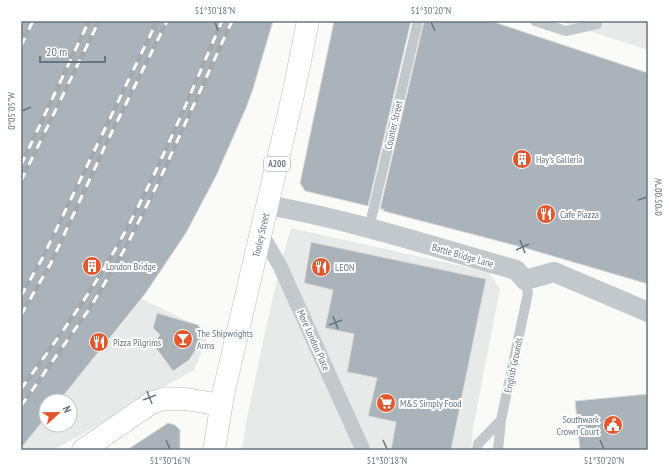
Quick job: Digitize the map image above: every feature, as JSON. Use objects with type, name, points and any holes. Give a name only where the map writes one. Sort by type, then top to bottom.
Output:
[{"type":"main road","name":"Tooley Street","points":[[214,450],[221,405],[293,95],[308,21]]},
{"type":"main road","points":[[83,450],[151,403],[163,399],[186,399],[221,405]]},
{"type":"street","name":"Battle Bridge Lane","points":[[268,205],[369,228],[516,270],[525,280]]},
{"type":"street","name":"More London Place","points":[[261,233],[280,266],[363,450]]},
{"type":"street","points":[[525,280],[554,272],[648,312]]},
{"type":"lane","name":"Counter Street","points":[[369,228],[418,21]]},
{"type":"lane","points":[[535,21],[566,31],[597,24]]},
{"type":"lane","name":"English Grounds","points":[[498,450],[501,420],[528,293],[525,280]]},
{"type":"lane","points":[[477,450],[478,444],[501,420]]},
{"type":"shaded area","points":[[558,21],[648,21],[648,50]]},
{"type":"shaded area","points":[[291,228],[489,272],[500,289],[473,428],[471,450],[242,450],[262,346],[280,266]]},
{"type":"shaded area","points":[[142,299],[210,332],[194,370],[54,450],[21,450],[38,427],[38,433],[78,433],[78,393],[66,393]]},
{"type":"building","name":"London Bridge","points":[[21,21],[273,21],[246,108],[216,176],[186,233],[145,294],[65,393],[38,393],[38,427],[21,448]]},
{"type":"building","points":[[334,21],[411,21],[368,206],[305,191],[300,183]]},
{"type":"building","name":"Hay's Galleria","points":[[424,21],[491,21],[648,73],[648,284],[525,248],[380,209]]},
{"type":"building","points":[[311,242],[486,279],[451,450],[391,450],[396,422],[368,416],[377,378],[347,372],[354,334],[325,328],[333,290],[304,283]]},
{"type":"building","name":"The Shipwrights Arms","points":[[157,313],[198,325],[202,331],[200,343],[189,360],[173,371],[153,344],[160,335],[153,328]]},
{"type":"building","name":"Southwark Crown Court","points":[[648,394],[648,450],[580,450],[575,401]]},
{"type":"building","points":[[168,423],[175,425],[180,430],[180,450],[127,450]]},
{"type":"railway","points":[[21,46],[33,21]]},
{"type":"railway","points":[[21,165],[89,21]]},
{"type":"railway","points":[[21,181],[99,21]]},
{"type":"railway","points":[[21,296],[42,259],[157,21]]},
{"type":"railway","points":[[21,315],[51,263],[106,144],[167,21]]},
{"type":"railway","points":[[21,389],[85,298],[120,241],[161,160],[222,21]]},
{"type":"railway","points":[[21,406],[90,308],[127,245],[159,181],[232,21]]},
{"type":"place","name":"Hay's Galleria","points":[[522,159]]},
{"type":"place","name":"Cafe Piazza","points":[[546,214]]},
{"type":"place","name":"London Bridge","points":[[92,266]]},
{"type":"place","name":"LEON","points":[[321,267]]},
{"type":"place","name":"The Shipwrights Arms","points":[[183,339]]},
{"type":"place","name":"Pizza Pilgrims","points":[[99,342]]},
{"type":"place","name":"M&S Simply Food","points":[[386,403]]},
{"type":"place","name":"Southwark Crown Court","points":[[613,425]]}]
